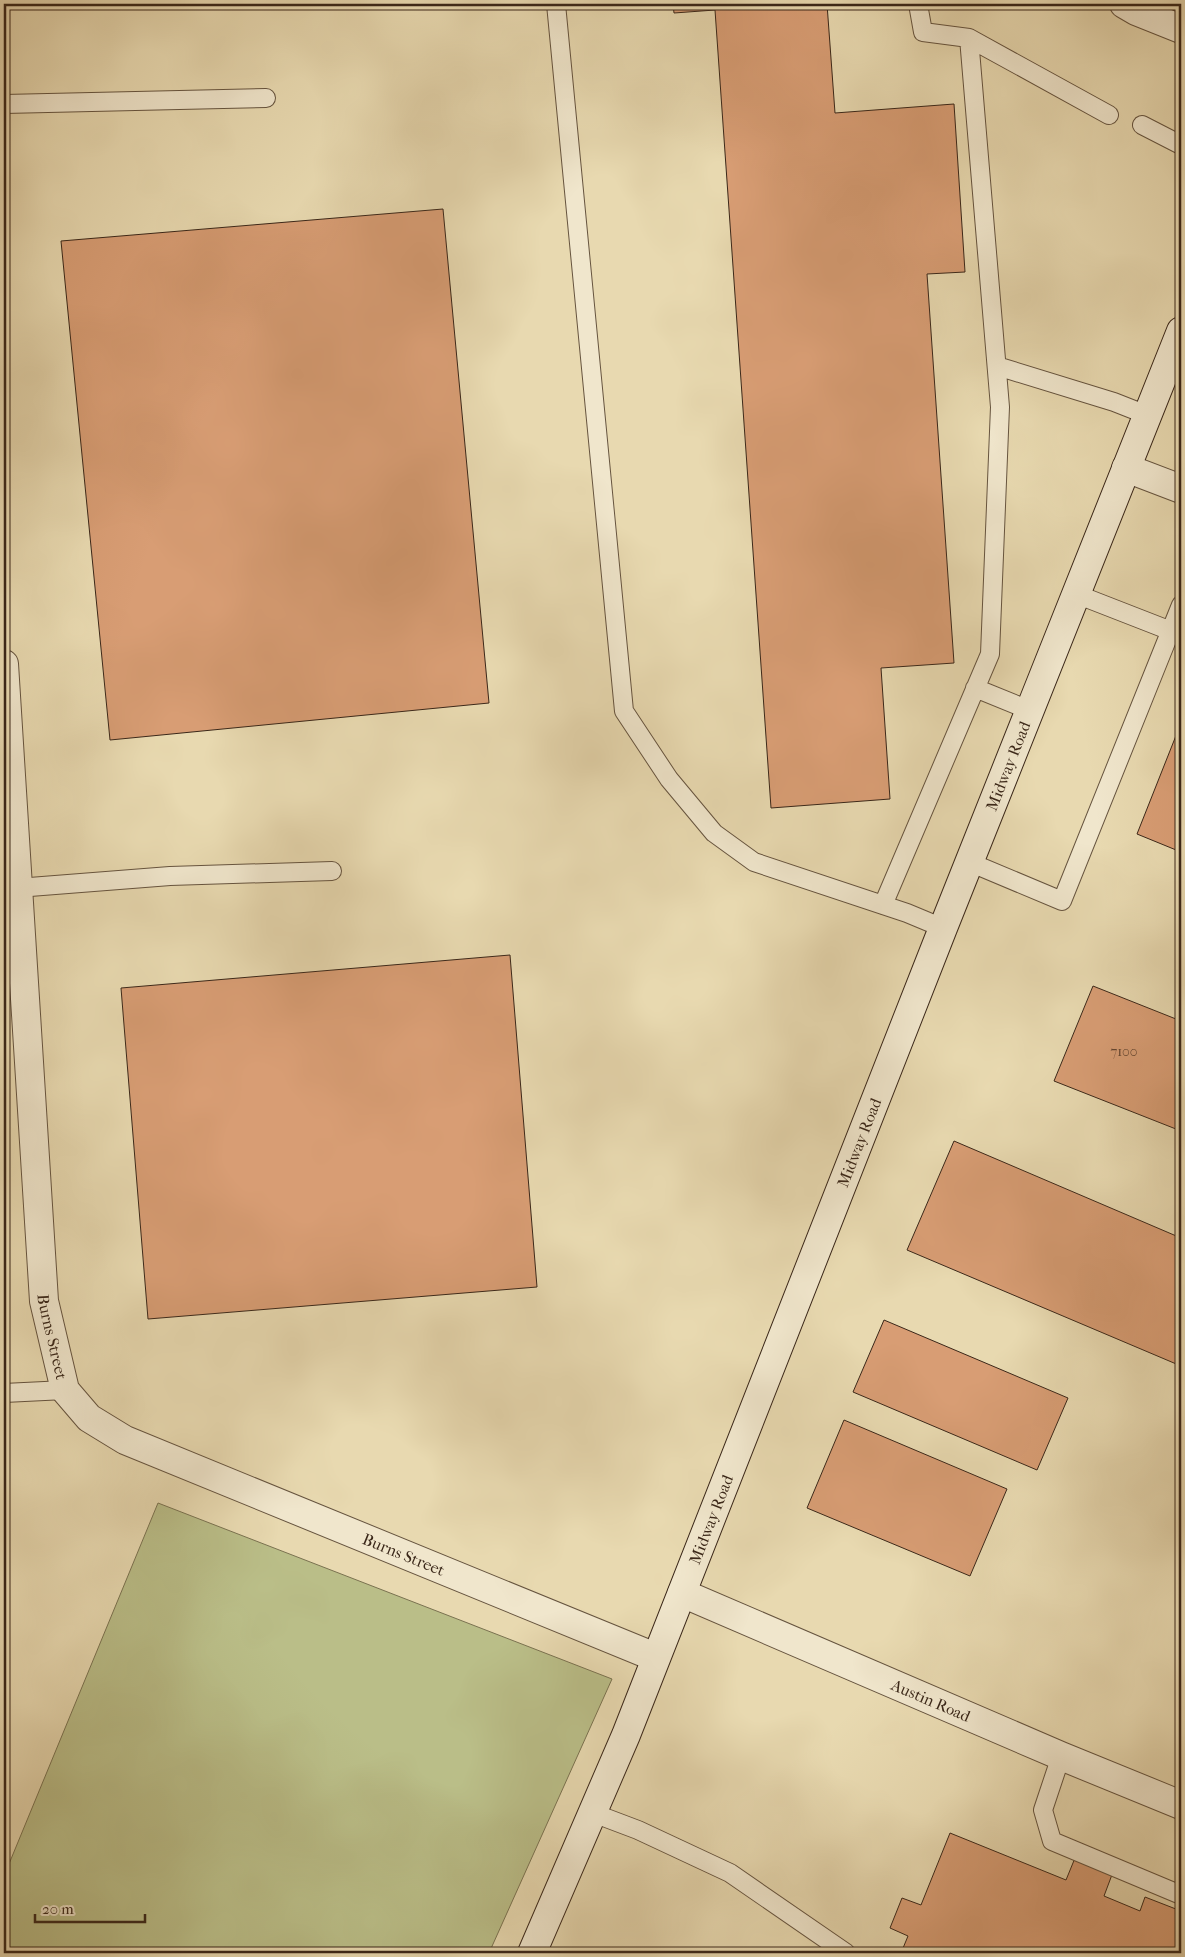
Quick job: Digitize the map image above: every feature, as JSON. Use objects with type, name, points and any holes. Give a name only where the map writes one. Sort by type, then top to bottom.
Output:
[{"type":"street","points":[[1124,4],[1136,11],[1181,29]]},
{"type":"street","name":"Midway Road","points":[[532,1953],[594,1813],[1029,710],[1181,331]]},
{"type":"street","points":[[1126,468],[1181,490]]},
{"type":"street","name":"Burns Street","points":[[4,664],[11,891],[44,1301],[65,1390],[89,1418],[125,1440],[655,1657]]},
{"type":"street","name":"Austin Road","points":[[682,1593],[1061,1756],[1181,1805]]},
{"type":"lane","points":[[556,4],[624,711],[669,779],[714,833],[754,862],[883,905],[943,928]]},
{"type":"lane","points":[[918,4],[923,32],[969,38],[1109,115]]},
{"type":"lane","points":[[883,905],[990,654],[1000,407],[969,38]]},
{"type":"lane","points":[[4,104],[266,98]]},
{"type":"lane","points":[[1142,125],[1181,145]]},
{"type":"lane","points":[[997,366],[1114,402],[1147,415]]},
{"type":"lane","points":[[1076,594],[1171,630]]},
{"type":"lane","points":[[969,862],[1062,901],[1181,605]]},
{"type":"lane","points":[[975,688],[1029,710]]},
{"type":"lane","points":[[11,891],[170,876],[332,871]]},
{"type":"lane","points":[[4,1393],[65,1390]]},
{"type":"lane","points":[[1061,1756],[1043,1810],[1052,1841],[1181,1895]]},
{"type":"lane","points":[[594,1813],[638,1830],[730,1873],[846,1953]]},
{"type":"green space","points":[[158,1503],[612,1679],[489,1953],[4,1953],[4,1876]]},
{"type":"building","points":[[673,4],[827,4],[835,113],[954,104],[965,272],[927,274],[954,663],[881,668],[890,799],[771,808],[715,10],[674,13]]},
{"type":"building","points":[[443,209],[489,703],[110,740],[61,241]]},
{"type":"building","points":[[1181,723],[1181,852],[1137,834]]},
{"type":"building","points":[[510,955],[537,1287],[148,1319],[121,988]]},
{"type":"building","points":[[1093,986],[1181,1021],[1181,1131],[1054,1081]]},
{"type":"building","points":[[954,1141],[1181,1238],[1181,1366],[907,1250]]},
{"type":"building","points":[[884,1320],[1068,1398],[1037,1470],[853,1392]]},
{"type":"building","points":[[844,1420],[1007,1489],[970,1576],[807,1508]]},
{"type":"building","points":[[950,1833],[1066,1880],[1075,1858],[1113,1872],[1104,1896],[1140,1911],[1145,1897],[1181,1911],[1181,1953],[901,1953],[908,1936],[890,1928],[902,1898],[921,1905]]}]
